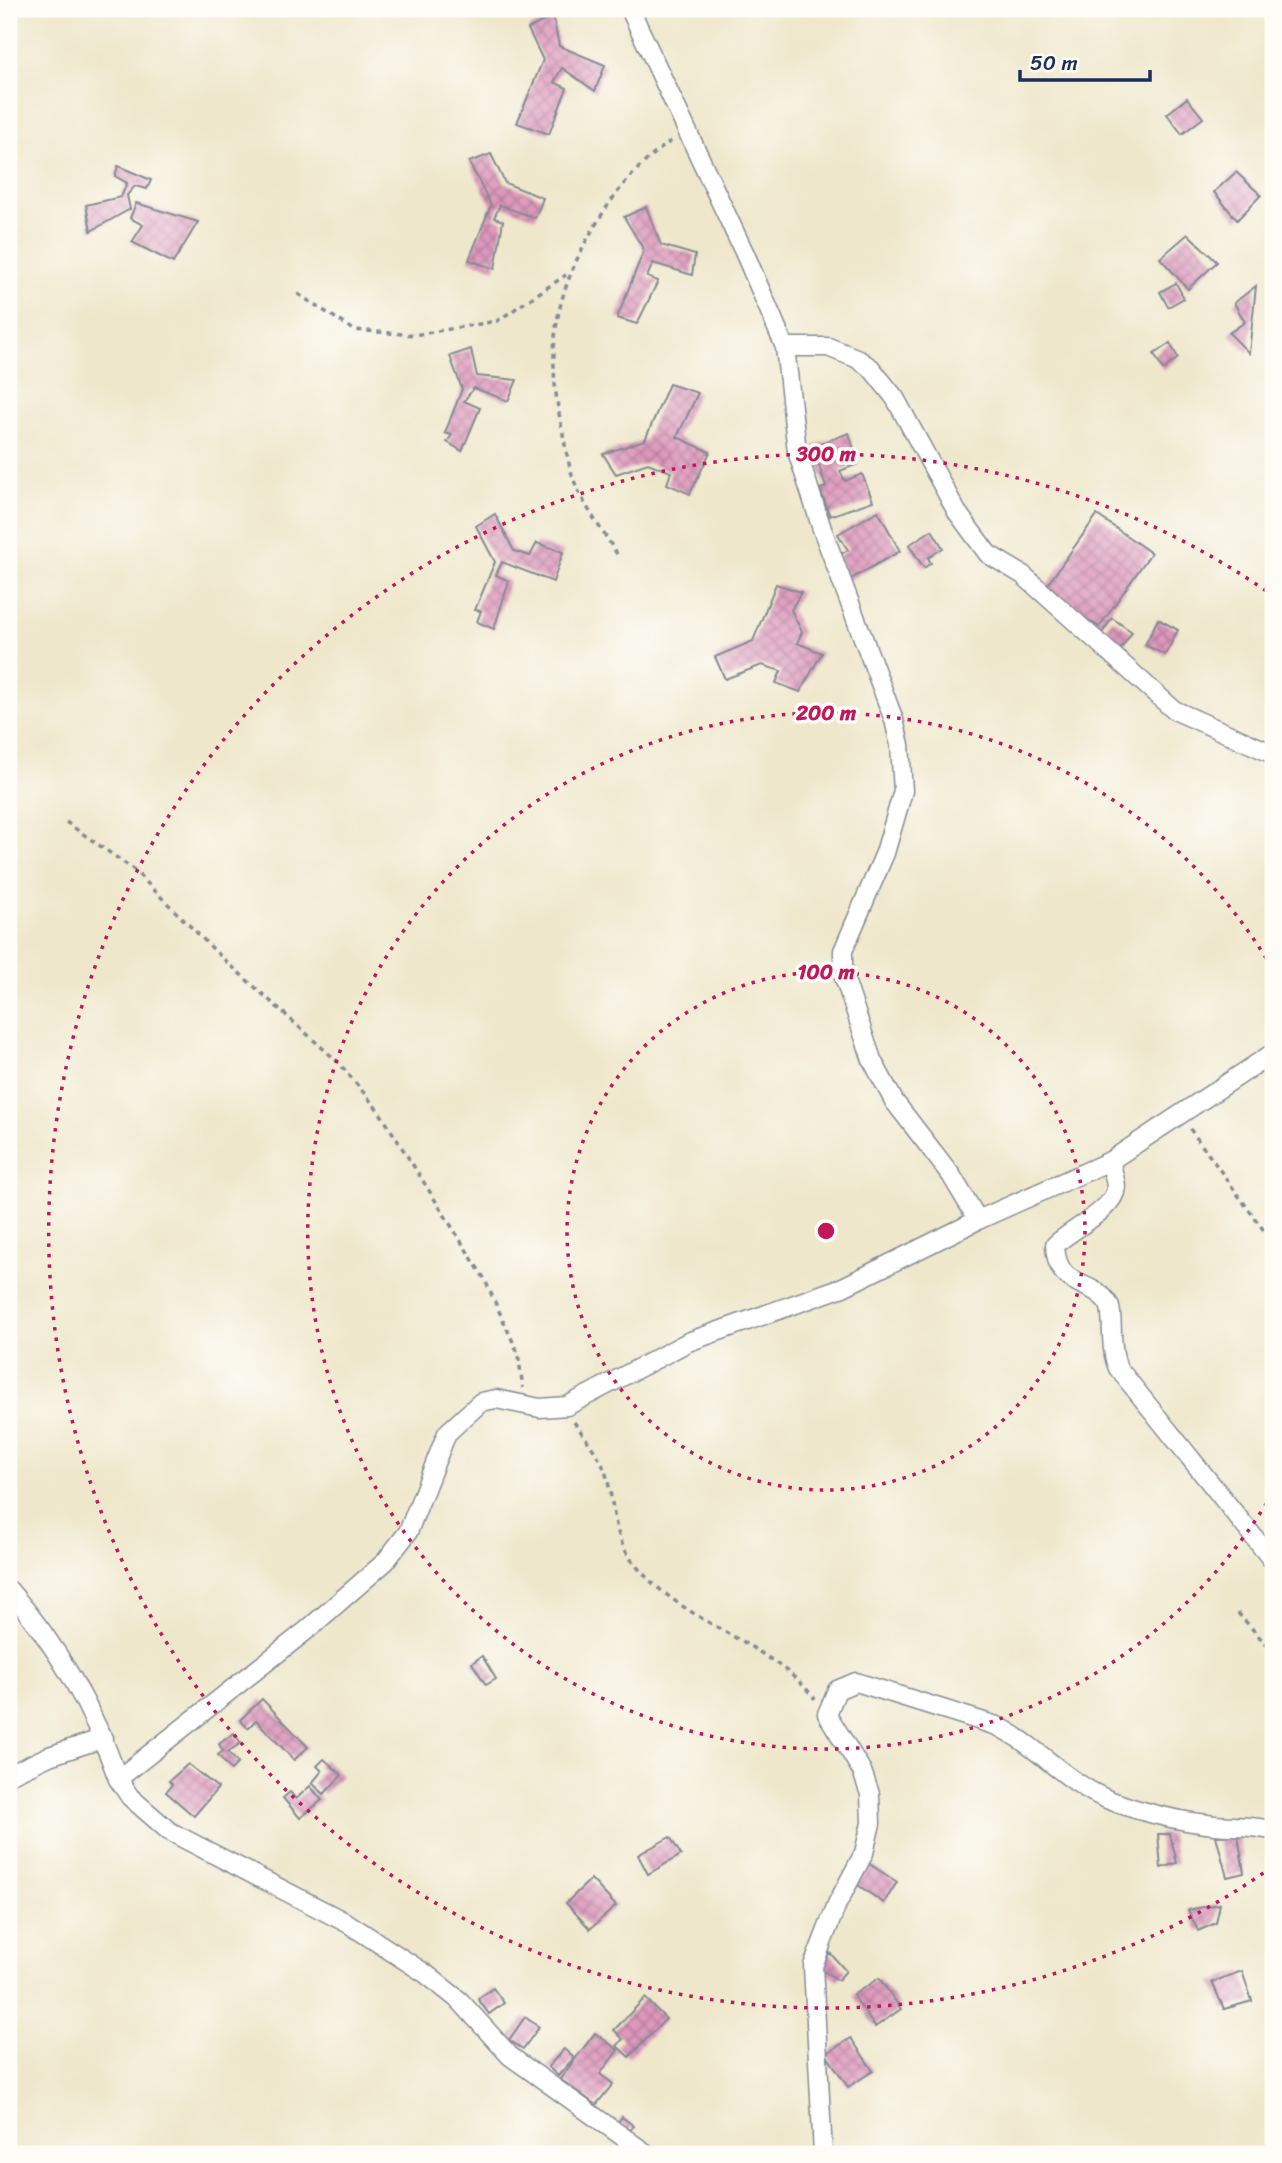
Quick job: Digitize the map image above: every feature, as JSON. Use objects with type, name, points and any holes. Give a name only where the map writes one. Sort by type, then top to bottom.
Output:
[{"type":"street","points":[[630,9],[745,254],[785,347],[797,451],[822,529],[894,720],[903,774],[897,819],[872,887],[843,951],[842,974],[872,1060],[894,1101],[951,1175],[978,1220]]},
{"type":"street","points":[[785,347],[828,347],[856,358],[872,368],[895,398],[957,512],[988,554],[1023,575],[1174,710],[1273,754]]},
{"type":"street","points":[[118,1779],[307,1630],[385,1562],[411,1525],[447,1433],[464,1414],[481,1402],[496,1399],[553,1409],[567,1406],[688,1342],[843,1287],[978,1220],[1110,1161],[1273,1053]]},
{"type":"street","points":[[1110,1161],[1116,1189],[1112,1198],[1103,1209],[1062,1237],[1055,1245],[1055,1252],[1066,1276],[1097,1293],[1111,1306],[1110,1340],[1118,1368],[1273,1561]]},
{"type":"street","points":[[9,1590],[42,1628],[76,1681],[104,1738],[118,1779],[130,1797],[169,1831],[349,1924],[426,1974],[460,2001],[510,2056],[647,2154]]},
{"type":"street","points":[[823,2154],[813,1966],[837,1903],[864,1853],[872,1823],[870,1794],[862,1771],[827,1714],[837,1690],[856,1682],[997,1726],[1017,1735],[1084,1788],[1143,1812],[1186,1822],[1259,1827],[1273,1831]]},
{"type":"street","points":[[9,1775],[49,1756],[104,1738]]},
{"type":"path","points":[[617,554],[578,490],[569,465],[556,402],[554,364],[557,313],[568,274],[614,195],[644,159],[687,130]]},
{"type":"path","points":[[298,294],[354,330],[415,335],[497,321],[568,274]]},
{"type":"path","points":[[66,822],[133,869],[217,953],[338,1062],[379,1111],[484,1278],[519,1353],[525,1404]]},
{"type":"path","points":[[1182,1115],[1216,1168],[1273,1242]]},
{"type":"path","points":[[567,1406],[605,1471],[615,1528],[632,1561],[677,1605],[796,1680],[827,1714]]},
{"type":"path","points":[[1238,1613],[1273,1652]]},
{"type":"building","points":[[553,16],[559,46],[605,65],[595,91],[562,68],[554,82],[567,88],[549,134],[517,123],[543,60],[528,29]]},
{"type":"building","points":[[1187,98],[1203,118],[1182,134],[1167,114]]},
{"type":"building","points":[[491,154],[505,183],[543,198],[535,218],[500,205],[494,218],[503,221],[495,269],[469,260],[491,205],[469,162]]},
{"type":"building","points":[[118,166],[151,180],[147,189],[135,186],[127,195],[130,209],[91,231],[86,205],[121,197],[127,183],[115,176]]},
{"type":"building","points":[[1236,172],[1261,195],[1237,220],[1214,192]]},
{"type":"building","points":[[136,203],[198,222],[173,263],[132,242],[143,225],[130,218]]},
{"type":"building","points":[[646,207],[661,245],[695,255],[692,275],[653,263],[647,277],[658,281],[637,324],[617,318],[644,250],[624,217]]},
{"type":"building","points":[[1188,234],[1217,262],[1188,289],[1160,258]]},
{"type":"building","points":[[1176,283],[1184,298],[1168,307],[1160,292]]},
{"type":"building","points":[[1256,286],[1249,353],[1229,333],[1245,322],[1234,303]]},
{"type":"building","points":[[1170,343],[1178,358],[1163,370],[1154,354]]},
{"type":"building","points":[[471,349],[477,376],[517,380],[508,401],[474,388],[464,401],[480,408],[462,451],[447,442],[452,435],[445,433],[462,389],[450,356]]},
{"type":"building","points":[[669,384],[698,393],[677,437],[710,452],[690,494],[667,484],[671,472],[648,463],[616,474],[603,454],[645,440]]},
{"type":"building","points":[[849,433],[858,464],[840,471],[845,481],[862,474],[873,501],[830,516],[820,489],[826,487],[813,446]]},
{"type":"building","points":[[878,511],[900,551],[847,581],[838,556],[848,550],[838,534]]},
{"type":"building","points":[[495,514],[514,551],[530,556],[537,543],[563,552],[553,582],[502,562],[496,575],[509,581],[494,629],[477,622],[481,611],[475,610],[495,562],[476,526]]},
{"type":"building","points":[[1097,515],[1151,553],[1099,627],[1043,591]]},
{"type":"building","points":[[932,530],[943,548],[928,558],[931,563],[924,568],[909,545]]},
{"type":"building","points":[[776,584],[801,592],[791,610],[802,632],[797,643],[822,653],[800,692],[776,683],[781,671],[762,665],[725,679],[715,657],[753,641]]},
{"type":"building","points":[[1112,618],[1132,632],[1120,650],[1100,636]]},
{"type":"building","points":[[1158,619],[1178,630],[1165,655],[1145,645]]},
{"type":"building","points":[[482,1656],[496,1679],[486,1685],[472,1663]]},
{"type":"building","points":[[262,1699],[308,1747],[294,1760],[256,1720],[248,1728],[240,1720]]},
{"type":"building","points":[[234,1733],[241,1743],[228,1752],[238,1763],[231,1770],[218,1755],[223,1751],[219,1744]]},
{"type":"building","points":[[324,1759],[342,1775],[324,1794],[312,1783],[322,1771],[317,1766]]},
{"type":"building","points":[[188,1764],[218,1788],[194,1816],[166,1792],[172,1784],[169,1781]]},
{"type":"building","points":[[310,1786],[322,1800],[300,1818],[283,1798],[290,1792],[296,1799]]},
{"type":"building","points":[[1158,1834],[1170,1834],[1177,1863],[1161,1868]]},
{"type":"building","points":[[1238,1835],[1244,1873],[1227,1877],[1216,1836]]},
{"type":"building","points":[[670,1837],[681,1855],[648,1874],[638,1855]]},
{"type":"building","points":[[868,1863],[897,1882],[884,1903],[855,1883]]},
{"type":"building","points":[[591,1879],[616,1906],[590,1929],[566,1903]]},
{"type":"building","points":[[1220,1904],[1216,1923],[1198,1931],[1188,1910]]},
{"type":"building","points":[[830,1953],[846,1971],[838,1980],[817,1967]]},
{"type":"building","points":[[1242,1971],[1252,2001],[1224,2009],[1212,1982]]},
{"type":"building","points":[[879,1978],[901,2009],[875,2027],[853,1995]]},
{"type":"building","points":[[493,1988],[504,2003],[489,2014],[478,1999]]},
{"type":"building","points":[[645,1998],[666,2019],[629,2057],[617,2046],[623,2039],[614,2030]]},
{"type":"building","points":[[525,2017],[539,2027],[523,2049],[509,2040]]},
{"type":"building","points":[[595,2033],[618,2050],[600,2074],[613,2084],[596,2105],[560,2079]]},
{"type":"building","points":[[851,2038],[873,2071],[848,2087],[826,2054]]},
{"type":"building","points":[[564,2049],[574,2058],[558,2076],[548,2067]]},
{"type":"building","points":[[622,2117],[634,2126],[629,2131],[618,2122]]}]
